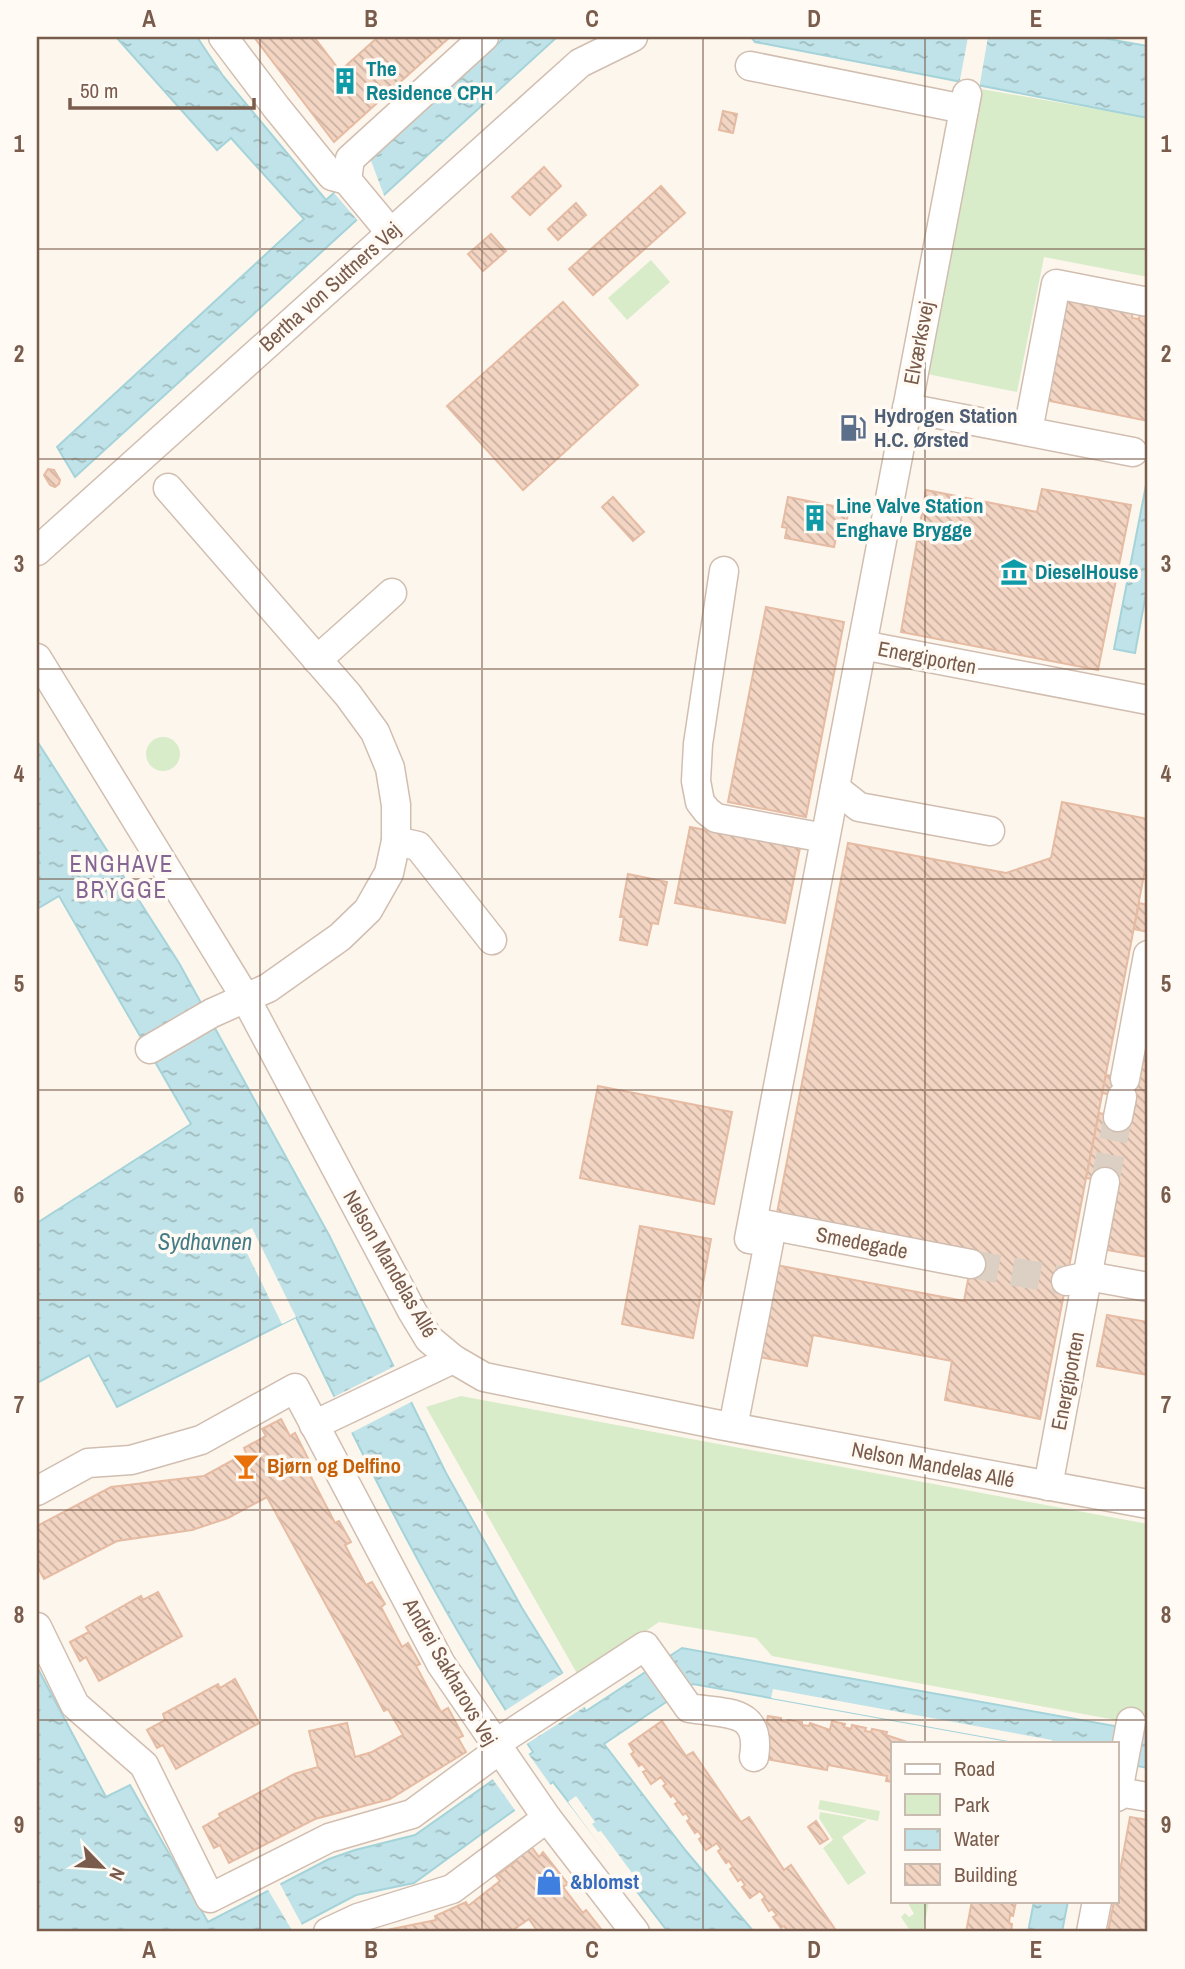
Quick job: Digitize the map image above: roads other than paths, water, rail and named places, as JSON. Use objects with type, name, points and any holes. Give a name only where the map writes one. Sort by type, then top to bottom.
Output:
[{"type":"street","points":[[223,37],[332,176],[347,180],[391,233]]},
{"type":"street","points":[[347,180],[350,159],[484,37]]},
{"type":"street","name":"Bertha von Suttners Vej","points":[[37,551],[580,63],[633,37]]},
{"type":"street","name":"Elværksvej","points":[[750,66],[965,102],[907,408],[1133,452]]},
{"type":"street","points":[[1028,431],[1056,284],[1148,302]]},
{"type":"street","name":"Energiporten","points":[[907,408],[862,645],[1148,700]]},
{"type":"street","points":[[150,1049],[212,1013],[268,988],[340,937],[368,910],[389,873],[396,841],[396,805],[390,768],[375,733],[348,695],[168,488]]},
{"type":"street","points":[[724,571],[698,744],[696,781],[700,802],[716,818],[825,838]]},
{"type":"street","points":[[317,660],[392,593]]},
{"type":"street","points":[[733,1427],[769,1242],[749,1239],[862,645]]},
{"type":"street","name":"Nelson Mandelas Allé","points":[[37,657],[245,997],[412,1311],[429,1339],[453,1359],[484,1377],[733,1427],[1148,1504]]},
{"type":"street","points":[[835,788],[859,807],[990,831]]},
{"type":"street","points":[[396,841],[418,846],[492,940]]},
{"type":"street","points":[[1121,1097],[1148,955]]},
{"type":"street","name":"Energiporten","points":[[1048,1486],[1077,1278],[1105,1182]]},
{"type":"street","name":"Smedegade","points":[[753,1222],[971,1264]]},
{"type":"street","points":[[1077,1278],[1148,1287]]},
{"type":"street","points":[[326,1420],[453,1359]]},
{"type":"street","name":"Andrei Sakharovs Vej","points":[[37,1491],[88,1463],[131,1460],[201,1440],[295,1388],[326,1420],[441,1664],[505,1747],[412,1814],[329,1838],[210,1898],[144,1765],[75,1705],[37,1627]]},
{"type":"street","points":[[635,1932],[541,1810],[505,1747],[577,1691],[645,1646],[690,1708],[740,1717],[748,1721],[756,1738],[754,1757]]},
{"type":"street","points":[[1131,1722],[1118,1789],[1148,1797]]},
{"type":"street","points":[[328,1932],[358,1918],[452,1889],[541,1810]]},
{"type":"street","points":[[1091,1932],[1097,1902]]},
{"type":"water","points":[[116,37],[197,37],[223,76],[326,200],[505,37],[557,37],[75,477],[57,447],[304,219],[231,138],[217,150]]},
{"type":"water","points":[[751,37],[1097,37],[1148,46],[1148,118],[755,42]]},
{"type":"water","points":[[1148,475],[1148,583],[1135,653],[1114,649]]},
{"type":"water","name":"Sydhavnen","points":[[37,741],[179,963],[329,1235],[446,1473],[522,1608],[586,1711],[682,1648],[1148,1732],[1148,1768],[1118,1762],[1118,1742],[1014,1742],[693,1684],[604,1744],[686,1851],[754,1932],[668,1932],[553,1782],[414,1883],[356,1895],[286,1932],[37,1932],[37,1667],[106,1797],[130,1785],[208,1922],[329,1859],[415,1835],[533,1752],[436,1593],[350,1429],[296,1317],[117,1407],[89,1355],[37,1383],[37,1223],[191,1124],[59,896],[37,909],[37,865],[40,863],[37,858]]},
{"type":"water","points":[[1034,1902],[1068,1902],[1062,1932],[1028,1932]]},
{"type":"tunnel","points":[[1105,1182],[1118,1117]]},
{"type":"tunnel","points":[[971,1264],[1066,1281]]},
{"type":"place","name":"The Residence CPH","points":[[345,81]]},
{"type":"place","name":"Hydrogen Station H.C. Ørsted","points":[[853,428]]},
{"type":"place","name":"Line Valve Station Enghave Brygge","points":[[815,518]]},
{"type":"place","name":"DieselHouse","points":[[1014,572]]},
{"type":"place","name":"Bjørn og Delfino","points":[[246,1466]]},
{"type":"place","name":"&blomst","points":[[549,1882]]},
{"type":"district","name":"ENGHAVE BRYGGE","points":[[122,877]]}]
